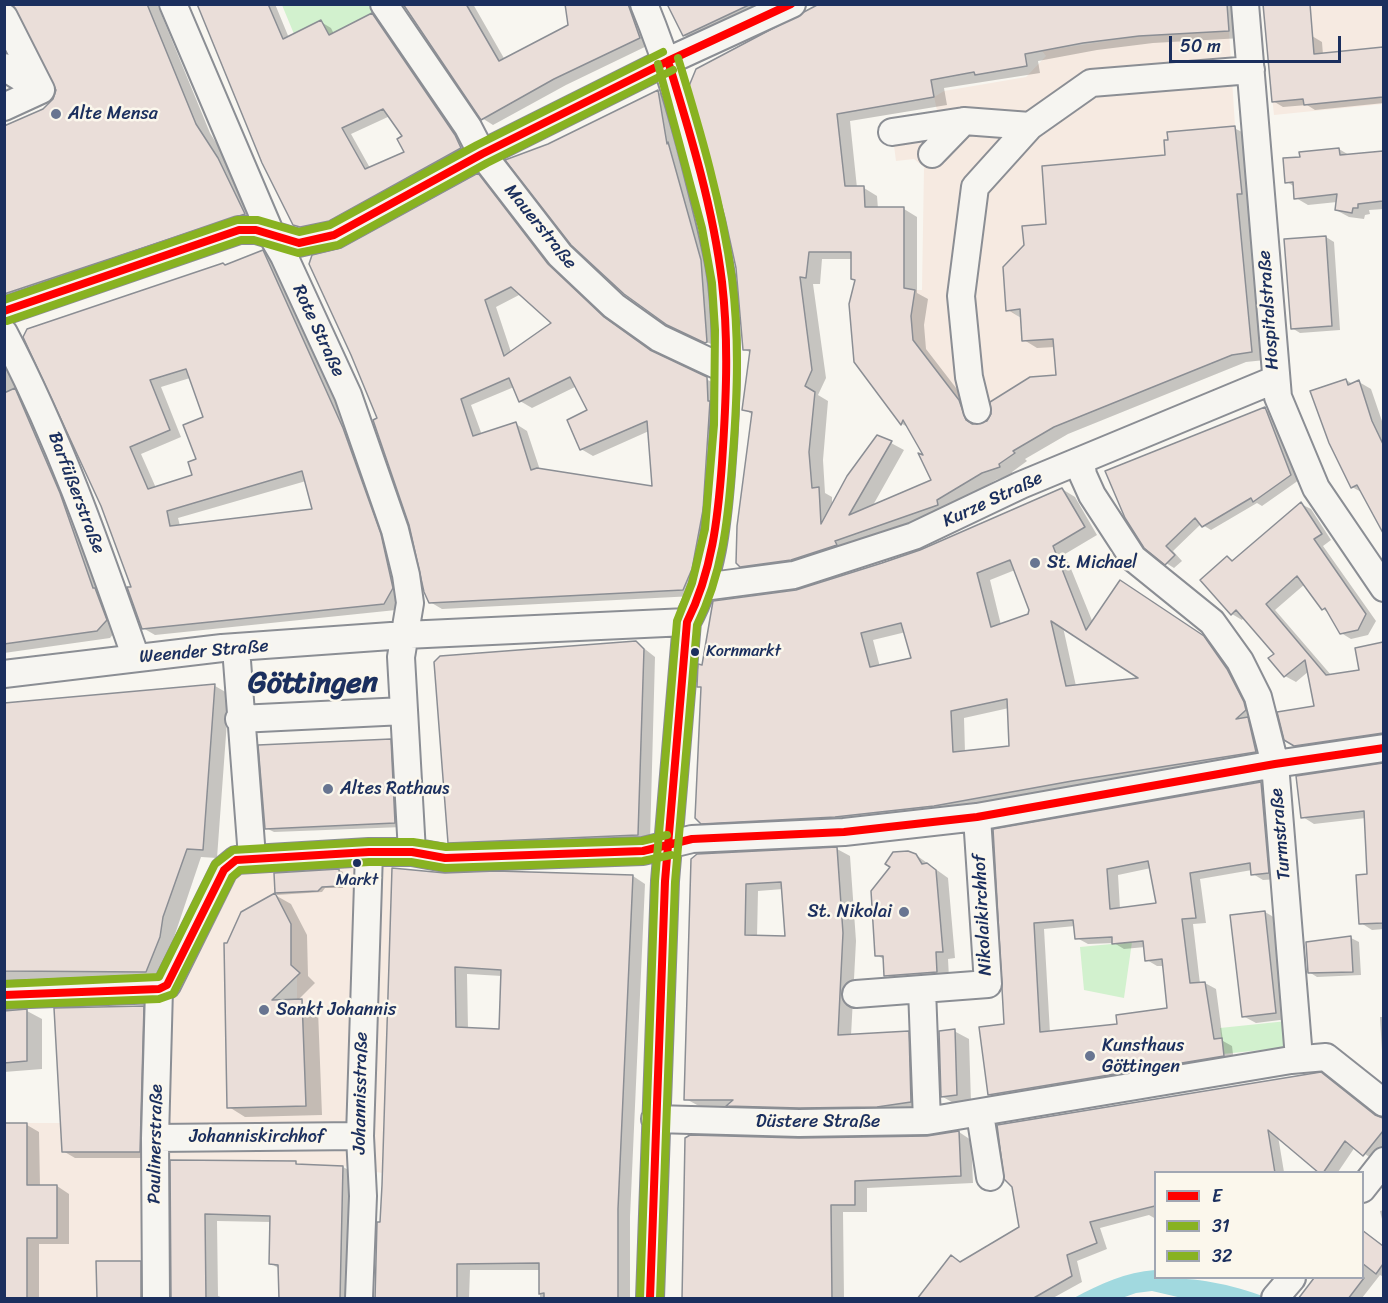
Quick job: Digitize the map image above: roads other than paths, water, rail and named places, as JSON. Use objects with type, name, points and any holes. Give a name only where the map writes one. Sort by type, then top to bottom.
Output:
[{"type":"street","name":"Rote Straße","points":[[173,4],[271,234],[284,256],[348,395],[395,530],[406,575],[410,603],[405,635]]},
{"type":"street","name":"Mauerstraße","points":[[384,4],[468,127],[482,154],[560,255],[591,287],[659,338],[725,369]]},
{"type":"street","points":[[644,4],[668,61],[714,238],[722,283],[725,369],[717,521],[702,587],[687,622],[669,845],[655,1119],[650,1299]]},
{"type":"street","points":[[4,310],[239,230],[256,230],[287,242],[299,243],[334,235],[482,154],[668,61],[792,4]]},
{"type":"street","name":"Hospitalstraße","points":[[1245,4],[1274,380],[1278,398],[1316,488],[1383,588]]},
{"type":"street","points":[[4,17],[41,90]]},
{"type":"street","points":[[4,67],[41,90]]},
{"type":"street","points":[[977,410],[969,377],[961,296],[975,187],[1030,126],[1091,83],[1251,70]]},
{"type":"street","points":[[4,107],[41,90]]},
{"type":"street","points":[[892,132],[964,121],[1030,126]]},
{"type":"street","points":[[932,154],[964,121]]},
{"type":"street","name":"Barfüßerstraße","points":[[4,333],[54,434],[80,496],[136,658]]},
{"type":"street","name":"Kurze Straße","points":[[702,587],[794,575],[914,537],[1021,485],[1274,380]]},
{"type":"street","name":"Turmstraße","points":[[1082,461],[1083,475],[1092,495],[1133,558],[1212,622],[1233,648],[1258,697],[1275,764],[1299,1058]]},
{"type":"street","points":[[412,852],[400,657],[405,635],[687,622]]},
{"type":"street","name":"Weender Straße","points":[[4,674],[236,648],[405,635]]},
{"type":"street","points":[[236,648],[239,719],[250,749],[252,857]]},
{"type":"street","points":[[239,719],[404,711]]},
{"type":"street","points":[[4,995],[152,989],[173,976],[224,870],[236,860],[252,857],[412,852],[456,858],[643,851],[692,839],[844,832],[977,817],[1275,764],[1383,748]]},
{"type":"street","name":"Nikolaikirchhof","points":[[856,994],[988,984],[977,817]]},
{"type":"street","name":"Johannisstraße","points":[[359,1299],[363,1196],[360,1136],[369,852]]},
{"type":"street","name":"Paulinerstraße","points":[[152,989],[156,1299]]},
{"type":"street","points":[[922,989],[927,1121]]},
{"type":"street","name":"Düstere Straße","points":[[655,1119],[799,1123],[927,1121],[980,1114],[1299,1058],[1326,1057],[1383,1103]]},
{"type":"street","points":[[980,1114],[990,1177]]},
{"type":"street","name":"Johanniskirchhof","points":[[154,1138],[360,1136]]},
{"type":"street","points":[[1364,1186],[1383,1161]]},
{"type":"water","points":[[1154,1270],[1154,1279],[1213,1282],[1268,1298],[1182,1298],[1152,1291],[1122,1298],[1074,1298],[1134,1273]]},
{"type":"place","name":"Alte Mensa","points":[[56,114]]},
{"type":"place","name":"St. Michael","points":[[1035,563]]},
{"type":"place","name":"Kornmarkt","points":[[695,652]]},
{"type":"place","name":"Altes Rathaus","points":[[328,789]]},
{"type":"place","name":"Markt","points":[[357,863]]},
{"type":"place","name":"St. Nikolai","points":[[904,912]]},
{"type":"place","name":"Sankt Johannis","points":[[264,1010]]},
{"type":"place","name":"Kunsthaus Göttingen","points":[[1090,1056]]},
{"type":"district","name":"Göttingen","points":[[313,684]]}]
